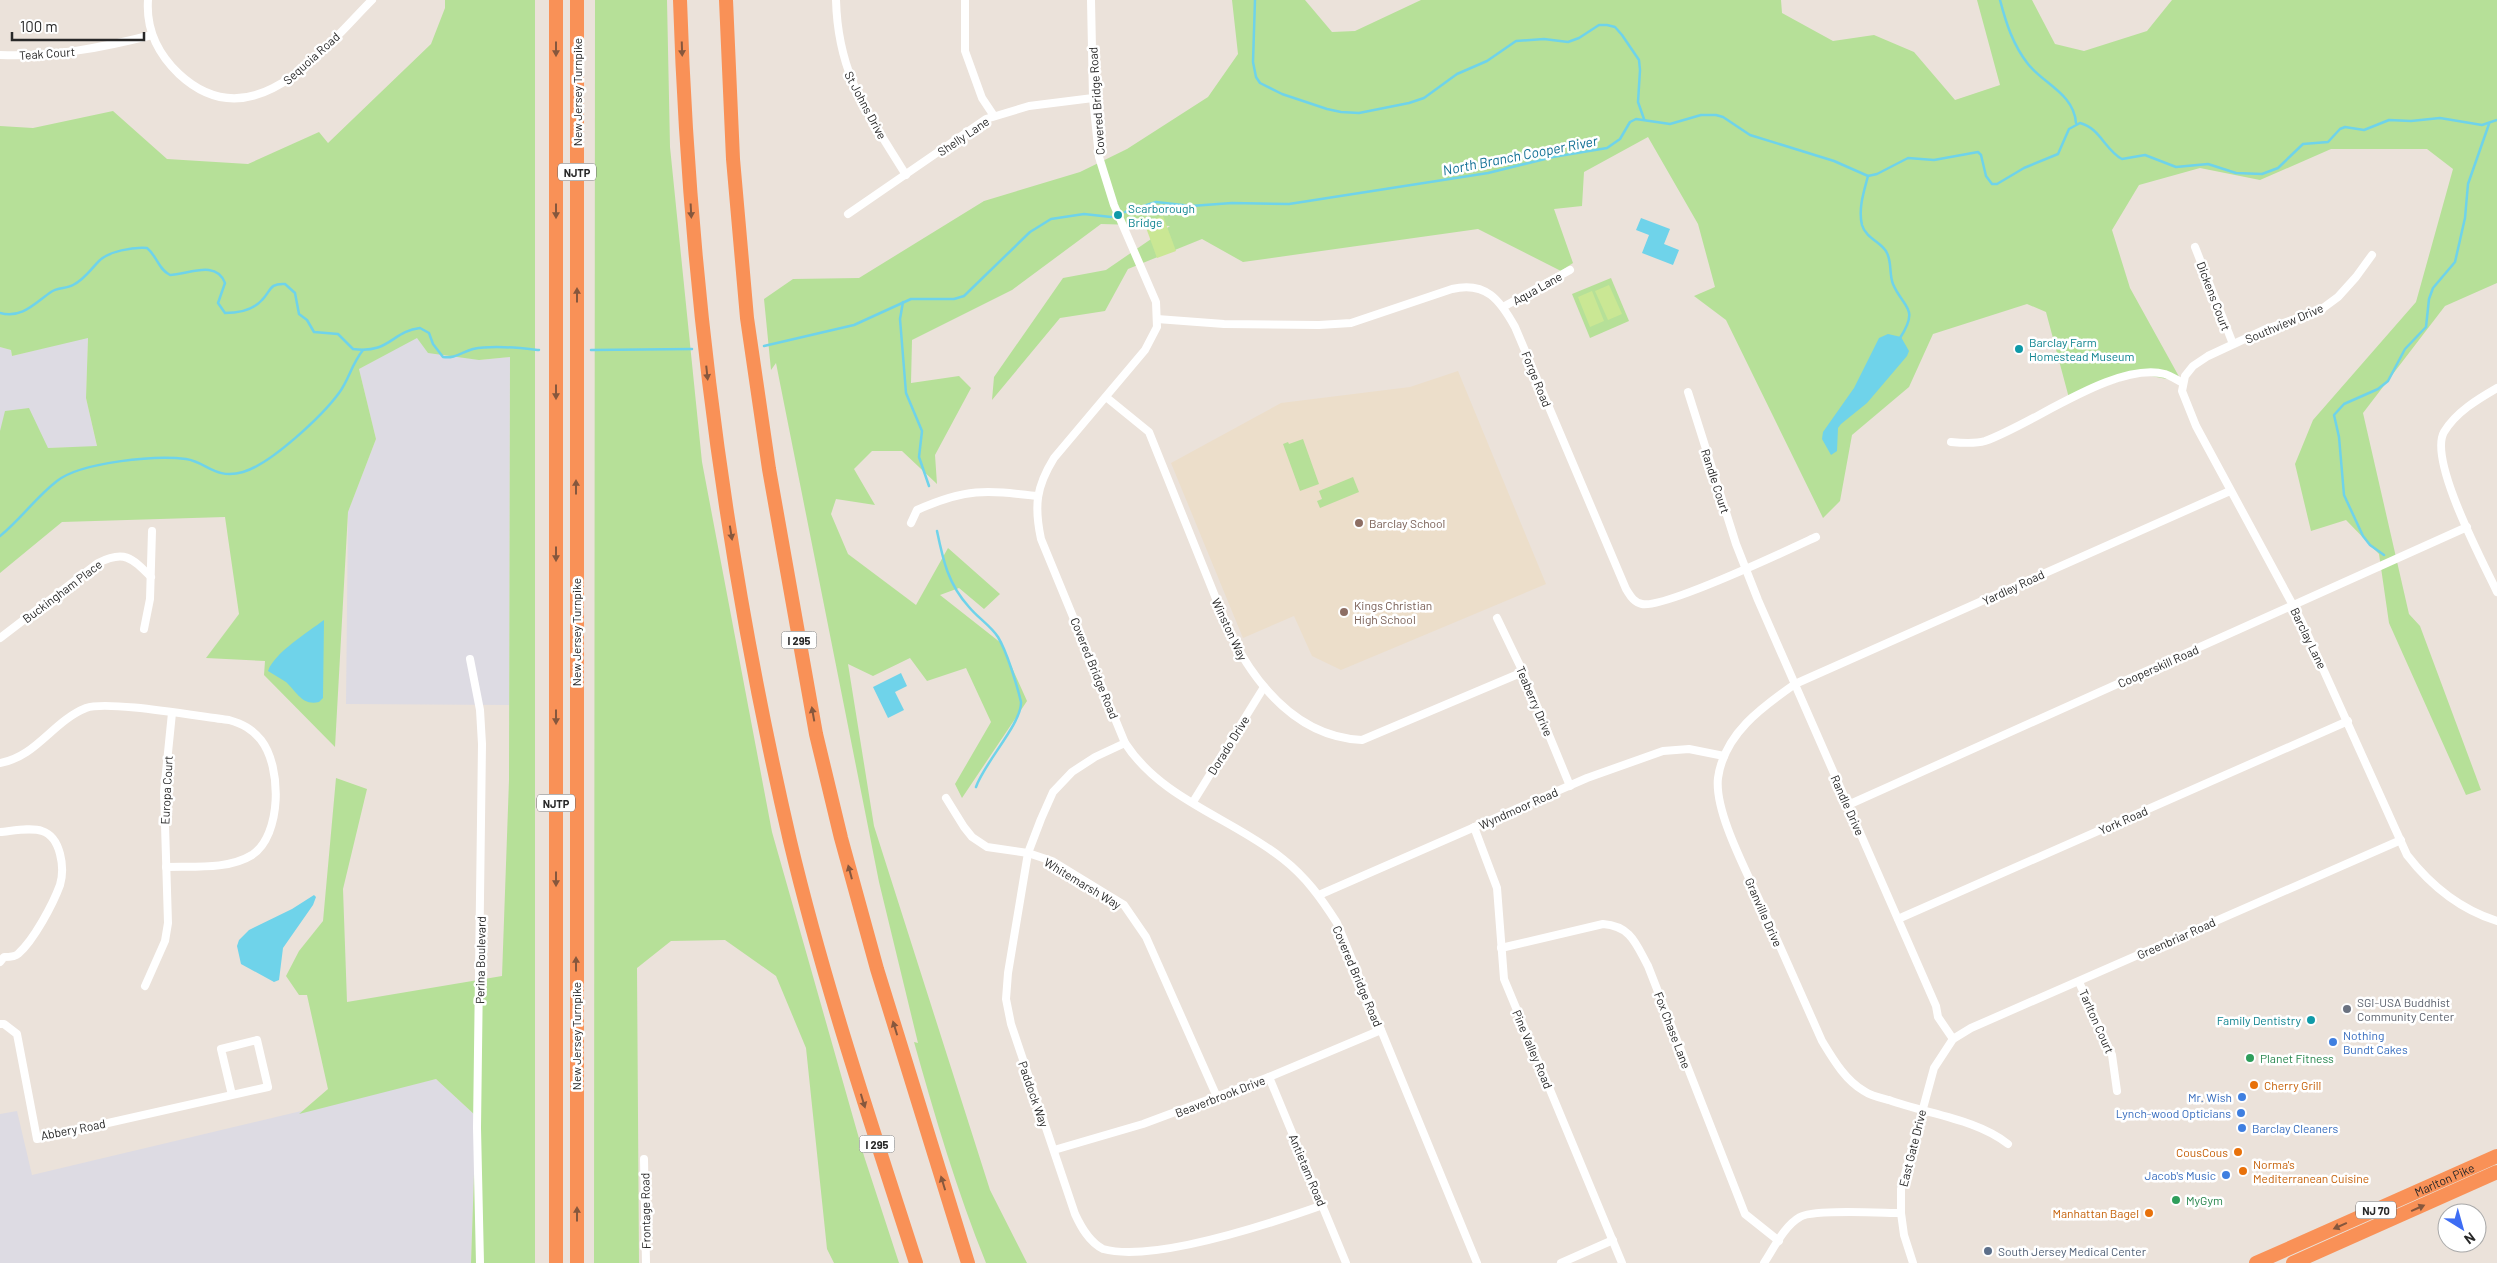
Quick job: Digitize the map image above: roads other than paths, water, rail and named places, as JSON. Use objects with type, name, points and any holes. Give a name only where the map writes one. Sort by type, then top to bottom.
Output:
[{"type":"highway","name":"New Jersey Turnpike","points":[[556,0],[556,1263]]},
{"type":"highway","name":"New Jersey Turnpike","points":[[576,1263],[577,0]]},
{"type":"highway","name":"I 295","points":[[680,0],[692,234],[710,395],[733,552],[760,701],[791,843],[828,982],[868,1117],[916,1263]]},
{"type":"highway","name":"I 295","points":[[726,0],[732,159],[747,318],[771,478],[816,734],[839,829],[877,969],[968,1263]]},
{"type":"highway","name":"Marlton Pike","points":[[2256,1263],[2497,1156]]},
{"type":"highway","name":"Marlton Pike","points":[[2293,1263],[2497,1172]]},
{"type":"highway","points":[[952,1216],[972,1263]]},
{"type":"highway","points":[[907,1233],[911,1263]]},
{"type":"street","name":"Sequoia Road","points":[[148,0],[148,24],[152,35],[172,66],[199,88],[235,98],[252,97],[272,91],[290,80],[372,0]]},
{"type":"street","name":"St Johns Drive","points":[[836,0],[838,37],[843,60],[853,86],[906,176]]},
{"type":"street","points":[[965,0],[965,51],[982,98],[994,116]]},
{"type":"street","name":"Covered Bridge Road","points":[[1091,0],[1093,98],[1099,157],[1122,226],[1156,302],[1158,319],[1153,337],[1145,350],[1054,458],[1043,476],[1037,496],[1037,520],[1041,539],[1125,743],[1143,767],[1159,781],[1282,858],[1310,883],[1337,923],[1477,1263]]},
{"type":"street","name":"Teak Court","points":[[0,56],[37,56],[94,49],[152,35]]},
{"type":"street","name":"Shelly Lane","points":[[848,214],[994,116],[1036,105],[1093,98]]},
{"type":"street","name":"Dickens Court","points":[[2195,248],[2233,344]]},
{"type":"street","name":"Southview Drive","points":[[2233,344],[2266,329],[2319,311],[2338,297],[2372,255]]},
{"type":"street","name":"Aqua Lane","points":[[1504,306],[1570,270]]},
{"type":"street","name":"Forge Road","points":[[1158,319],[1224,324],[1319,325],[1351,323],[1465,286],[1490,294],[1504,306],[1515,327],[1626,589],[1634,601],[1640,604],[1657,604],[1816,537]]},
{"type":"street","points":[[1951,442],[1984,442],[2058,404],[2115,380],[2149,373],[2166,374],[2183,383],[2193,366],[2233,344]]},
{"type":"street","name":"Barclay Lane","points":[[2183,383],[2182,391],[2192,419],[2293,605],[2407,855],[2425,878],[2444,895],[2484,917],[2497,921]]},
{"type":"street","points":[[2497,388],[2466,408],[2454,419],[2444,432],[2441,442],[2441,454],[2447,479],[2497,592]]},
{"type":"street","name":"Randle Court","points":[[1688,392],[1736,544],[1746,568]]},
{"type":"street","name":"Winston Way","points":[[1106,397],[1149,432],[1229,633],[1242,658],[1264,687],[1292,716],[1312,728],[1343,739],[1362,740],[1523,672]]},
{"type":"street","points":[[911,523],[917,510],[944,498],[969,492],[985,490],[1037,496]]},
{"type":"street","name":"Yardley Road","points":[[1795,684],[2230,491]]},
{"type":"street","name":"Cooperskill Road","points":[[1848,805],[2467,527]]},
{"type":"street","points":[[144,629],[150,599],[152,532]]},
{"type":"street","name":"Buckingham Place","points":[[0,638],[98,563],[111,556],[123,555],[135,561],[151,577]]},
{"type":"street","name":"Randle Drive","points":[[1746,568],[1936,1006],[1938,1016],[1953,1039]]},
{"type":"street","name":"Teaberry Drive","points":[[1497,618],[1523,672],[1570,786]]},
{"type":"street","name":"Perina Boulevard","points":[[470,659],[480,710],[482,744],[478,1128],[480,1263]]},
{"type":"street","name":"Granville Drive","points":[[1795,684],[1765,705],[1740,730],[1724,756],[1718,778],[1718,789],[1725,818],[1738,854],[1822,1041],[1850,1081],[1864,1092],[1921,1112],[1979,1127],[2008,1144]]},
{"type":"street","name":"Dorado Drive","points":[[1193,802],[1264,687]]},
{"type":"street","points":[[0,763],[28,752],[74,714],[87,708],[102,706],[131,708],[230,720],[244,725],[262,740],[273,764],[275,811],[271,833],[264,844],[252,855],[240,861],[221,865],[166,867]]},
{"type":"street","name":"Europa Court","points":[[145,986],[165,941],[168,924],[164,792],[172,713]]},
{"type":"street","name":"York Road","points":[[1898,918],[2348,722]]},
{"type":"street","name":"Paddock Way","points":[[1125,743],[1096,757],[1072,772],[1053,792],[1028,853],[1006,999],[1019,1051],[1082,1228],[1092,1241],[1103,1249],[1116,1254],[1136,1257],[1206,1247],[1323,1205]]},
{"type":"street","name":"Wyndmoor Road","points":[[1319,895],[1570,786],[1663,751],[1689,749],[1724,756]]},
{"type":"street","name":"Whitemarsh Way","points":[[946,798],[964,827],[979,842],[987,846],[1028,853],[1052,861],[1124,906],[1136,920],[1146,937],[1217,1097]]},
{"type":"street","name":"Pine Valley Road","points":[[1474,827],[1497,888],[1500,902],[1504,979],[1622,1263]]},
{"type":"street","points":[[0,832],[40,830],[48,834],[54,840],[59,850],[62,868],[60,883],[44,916],[16,955],[1,958]]},
{"type":"street","name":"Greenbriar Road","points":[[1953,1039],[1971,1028],[2400,840]]},
{"type":"street","name":"Fox Chase Lane","points":[[1501,948],[1604,924],[1617,925],[1625,930],[1648,966],[1745,1214],[1779,1241]]},
{"type":"street","name":"Tarlton Court","points":[[2079,982],[2112,1055],[2117,1090]]},
{"type":"street","name":"Abbery Road","points":[[0,1024],[4,1024],[17,1034],[37,1139],[268,1087],[257,1040],[221,1049],[232,1095]]},
{"type":"street","name":"Beaverbrook Drive","points":[[1054,1150],[1143,1124],[1217,1097],[1381,1030]]},
{"type":"street","name":"East Gate Drive","points":[[1913,1263],[1904,1235],[1901,1214],[1901,1192],[1934,1068],[1953,1039]]},
{"type":"street","name":"Antietam Road","points":[[1269,1077],[1346,1263]]},
{"type":"street","name":"Frontage Road","points":[[644,1159],[646,1263]]},
{"type":"street","points":[[1764,1263],[1785,1230],[1801,1216],[1850,1212],[1901,1214]]},
{"type":"street","points":[[1561,1263],[1613,1240]]},
{"type":"water","points":[[1641,218],[1670,229],[1664,244],[1679,250],[1673,265],[1642,253],[1649,235],[1636,230]]},
{"type":"water","points":[[1888,334],[1901,337],[1909,351],[1907,356],[1867,403],[1841,424],[1838,428],[1837,451],[1831,455],[1822,439],[1823,432],[1854,388],[1879,338]]},
{"type":"water","points":[[324,620],[323,698],[319,702],[313,703],[304,700],[286,682],[268,671],[271,664],[284,650]]},
{"type":"water","points":[[901,673],[907,686],[895,692],[904,710],[888,718],[873,687]]},
{"type":"water","points":[[314,895],[316,897],[313,905],[283,948],[279,980],[274,982],[241,964],[237,946],[239,940],[249,930],[292,909]]},
{"type":"waterway","points":[[1255,0],[1253,62],[1256,77],[1260,83],[1282,94],[1327,109],[1359,113],[1409,103],[1424,98],[1457,74],[1487,61],[1516,41],[1544,39],[1568,42],[1579,38],[1599,25],[1607,25],[1615,27],[1639,60],[1638,102],[1644,119]]},
{"type":"waterway","points":[[2000,0],[2018,49],[2028,64],[2070,104],[2076,123]]},
{"type":"waterway","name":"North Branch Cooper River","points":[[1125,212],[1156,202],[1191,206],[1232,203],[1289,204],[1488,173],[1553,157],[1607,148],[1620,139],[1630,122],[1636,119],[1670,124],[1701,115],[1716,115],[1723,117],[1750,135],[1834,161],[1868,176],[1877,174],[1908,158],[1934,160],[1978,152],[1981,155],[1986,176],[1992,184],[1997,184],[2024,168],[2058,154],[2069,129],[2080,123],[2093,129],[2111,150],[2122,159],[2145,155],[2176,167],[2208,164],[2236,173],[2262,174],[2278,168],[2303,144],[2328,142],[2340,129],[2345,127],[2364,130],[2389,120],[2411,121],[2440,118],[2482,125],[2497,120]]},
{"type":"waterway","points":[[2384,555],[2370,545],[2363,536],[2344,495],[2339,437],[2334,415],[2344,404],[2378,389],[2388,381],[2405,349],[2426,327],[2429,299],[2433,288],[2455,262],[2465,218],[2468,184],[2489,124]]},
{"type":"waterway","points":[[1868,176],[1861,206],[1862,225],[1867,234],[1885,249],[1893,284],[1908,308],[1909,320],[1900,338]]},
{"type":"waterway","name":"North Branch Cooper River","points":[[764,346],[854,325],[911,299],[954,299],[964,296],[1030,232],[1051,219],[1084,214],[1111,217]]},
{"type":"waterway","name":"North Branch Cooper River","points":[[0,313],[15,314],[28,309],[54,290],[77,283],[99,261],[115,252],[147,248],[170,275],[208,270],[221,276],[225,283],[218,303],[225,313],[250,309],[262,300],[273,286],[285,284],[295,293],[299,314],[307,320],[314,332],[338,334],[353,349],[365,350],[375,348],[403,333],[420,328],[429,333],[433,344],[443,357],[451,357],[473,349],[489,347],[539,350]]},
{"type":"waterway","points":[[903,302],[900,319],[906,393],[922,431],[919,457],[929,486]]},
{"type":"waterway","name":"North Branch Cooper River","points":[[591,350],[692,349]]},
{"type":"waterway","points":[[0,536],[57,481],[68,474],[83,469],[119,461],[157,458],[186,459],[225,474],[243,472],[254,467],[281,450],[321,414],[342,388],[363,350]]},
{"type":"waterway","points":[[937,531],[944,562],[951,580],[969,607],[998,637],[1008,660],[1021,702],[1016,721],[980,777],[976,787]]},
{"type":"place","name":"Scarborough Bridge","points":[[1118,215]]},
{"type":"place","name":"Barclay Farm Homestead Museum","points":[[2019,349]]},
{"type":"place","name":"Barclay School","points":[[1359,523]]},
{"type":"place","name":"Kings Christian High School","points":[[1344,612]]},
{"type":"place","name":"SGI-USA Buddhist Community Center","points":[[2347,1009]]},
{"type":"place","name":"Family Dentistry","points":[[2311,1020]]},
{"type":"place","name":"Nothing Bundt Cakes","points":[[2333,1042]]},
{"type":"place","name":"Planet Fitness","points":[[2250,1058]]},
{"type":"place","name":"Cherry Grill","points":[[2254,1085]]},
{"type":"place","name":"Mr. Wish","points":[[2242,1097]]},
{"type":"place","name":"Lynch-wood Opticians","points":[[2241,1113]]},
{"type":"place","name":"Barclay Cleaners","points":[[2242,1128]]},
{"type":"place","name":"CousCous","points":[[2238,1152]]},
{"type":"place","name":"Norma's Mediterranean Cuisine","points":[[2243,1171]]},
{"type":"place","name":"Jacob's Music","points":[[2226,1175]]},
{"type":"place","name":"MyGym","points":[[2176,1200]]},
{"type":"place","name":"Manhattan Bagel","points":[[2149,1213]]},
{"type":"place","name":"South Jersey Medical Center","points":[[1988,1251]]}]
